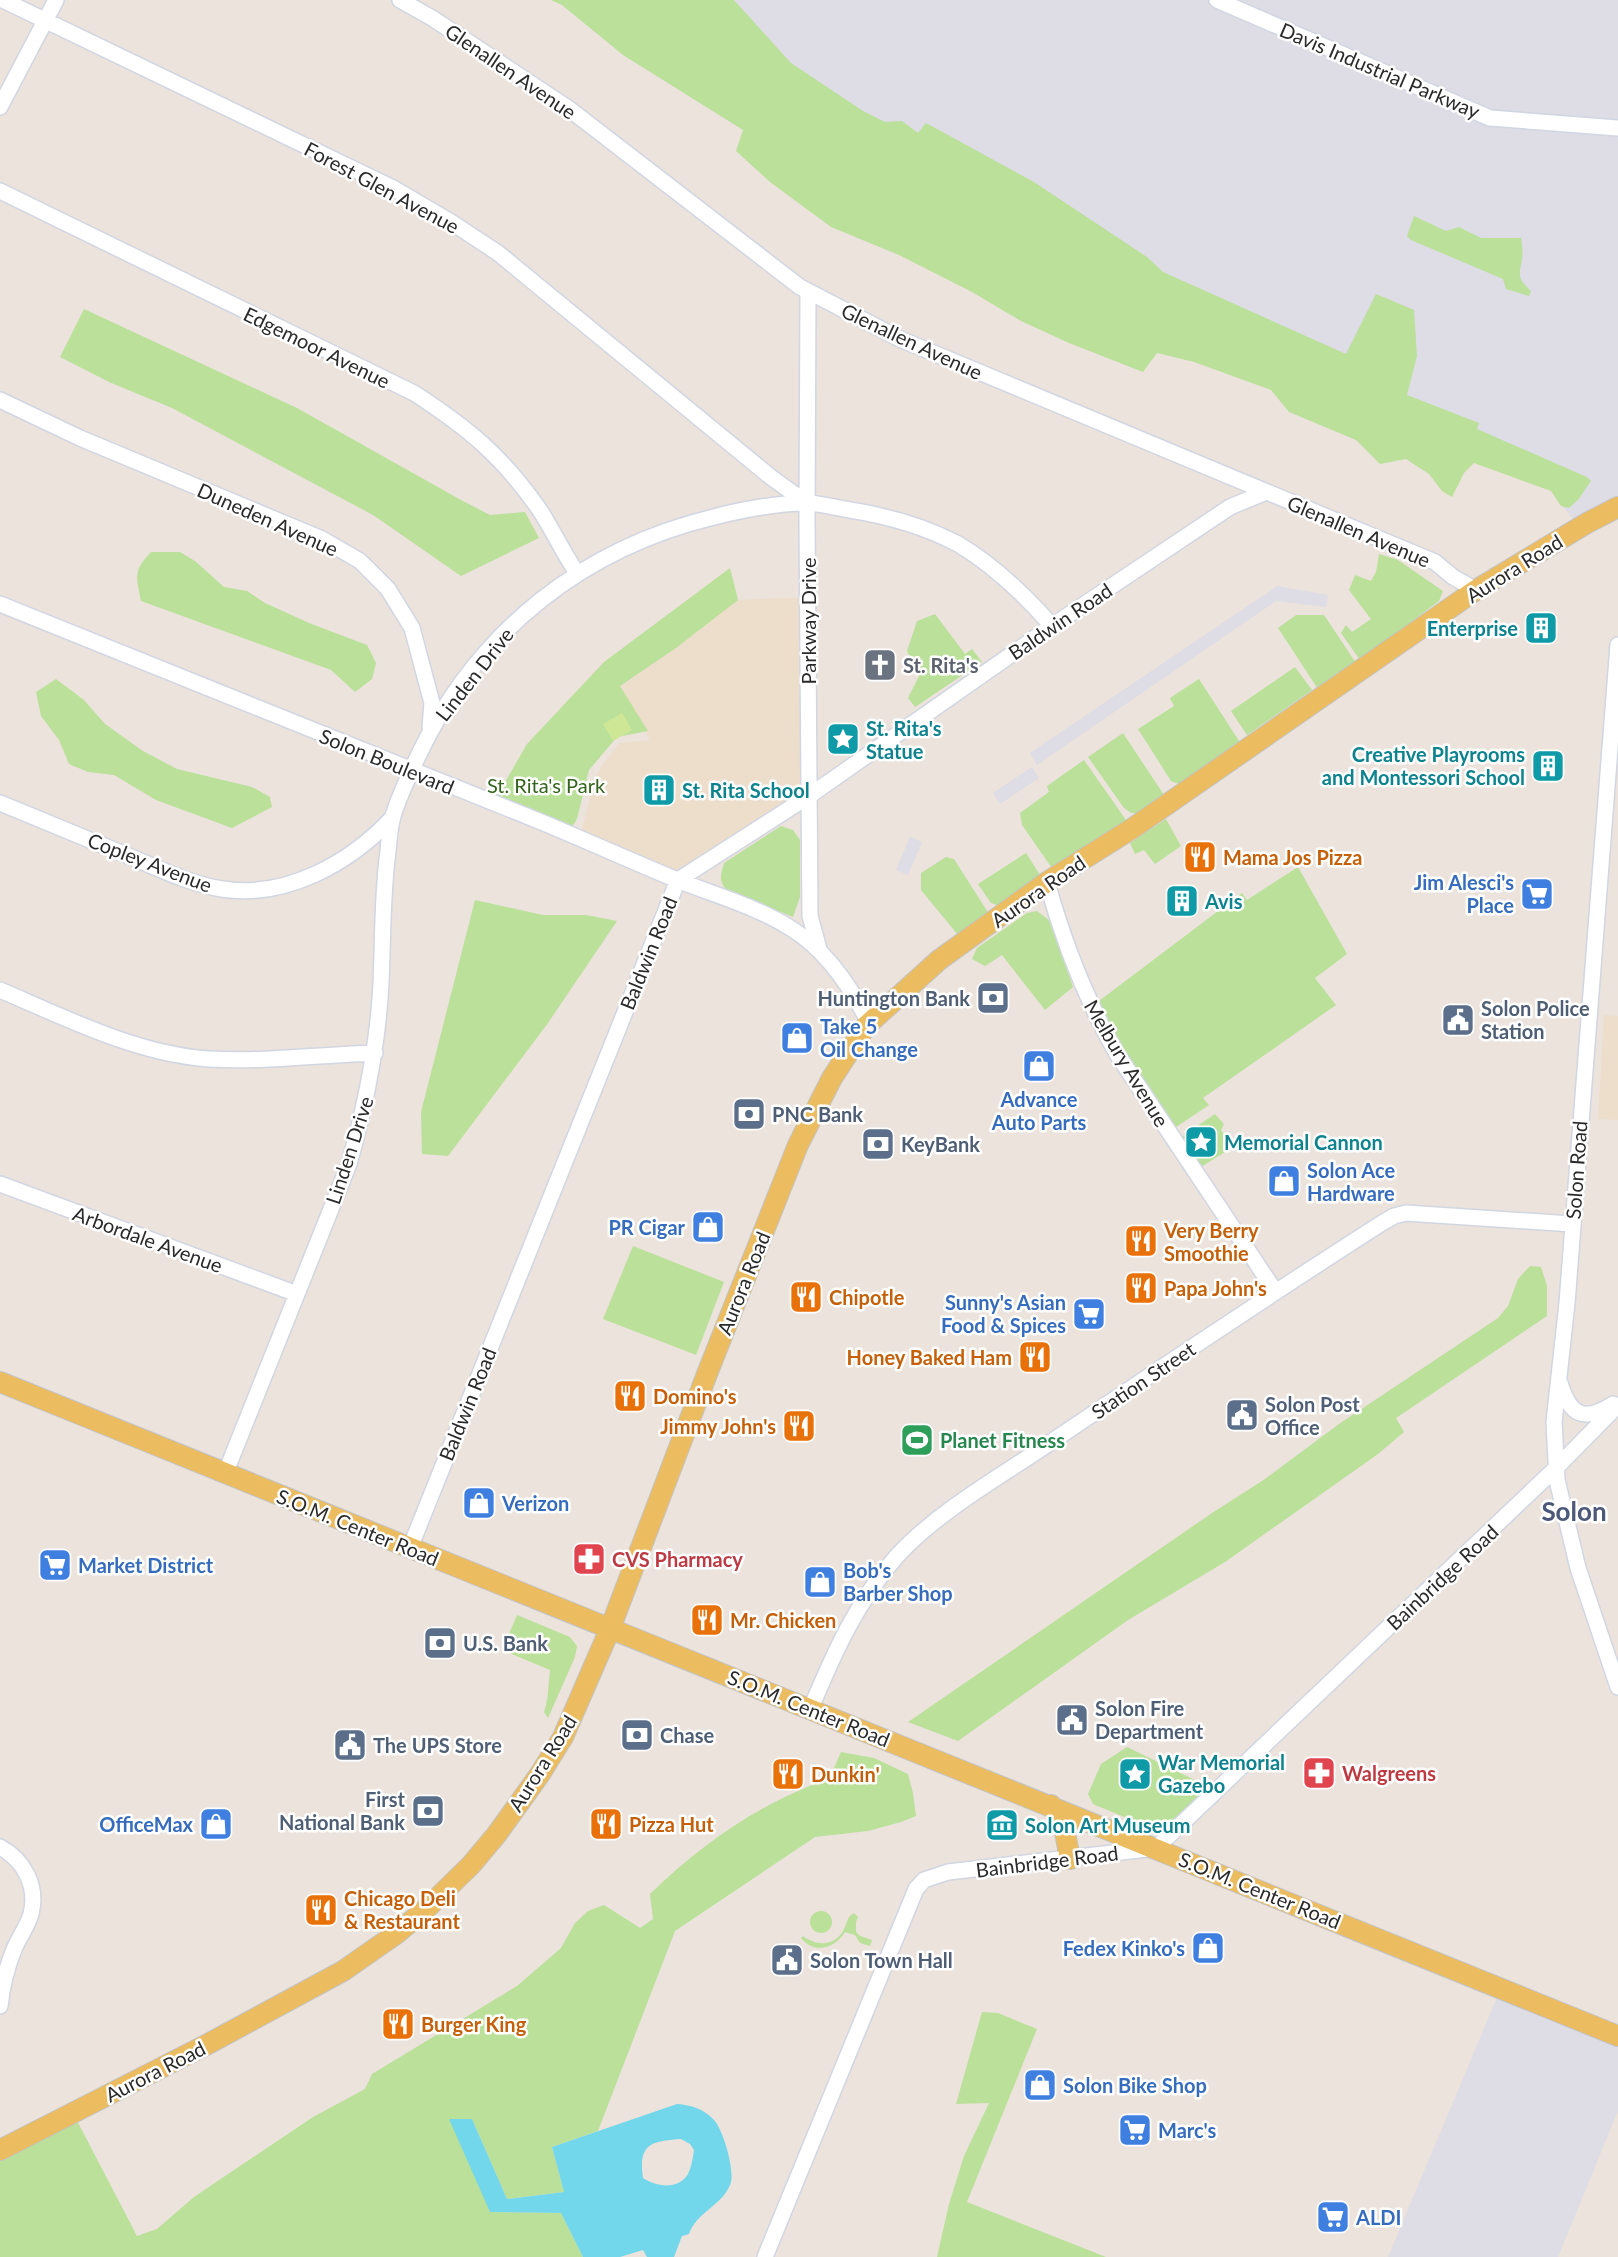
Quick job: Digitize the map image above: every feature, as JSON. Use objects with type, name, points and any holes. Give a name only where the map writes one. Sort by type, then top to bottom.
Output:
[{"type":"main road","name":"Aurora Road","points":[[0,2150],[206,2045],[343,1971],[396,1935],[426,1909],[471,1865],[497,1834],[563,1737],[610,1629],[706,1374],[798,1145],[832,1078],[869,1023],[939,960],[1047,882],[1133,828],[1476,590],[1587,523],[1618,507]]},
{"type":"main road","name":"S.O.M. Center Road","points":[[0,1382],[1618,2036]]},
{"type":"main road","points":[[1051,1805],[1063,1822],[1070,1858]]},
{"type":"street","name":"Forest Glen Avenue","points":[[3,0],[393,188],[451,222],[539,286],[770,476],[807,503]]},
{"type":"street","points":[[0,106],[56,0]]},
{"type":"street","name":"Glenallen Avenue","points":[[400,0],[432,18],[568,108],[800,287],[900,339],[1435,562],[1453,577],[1476,590]]},
{"type":"street","name":"Davis Industrial Parkway","points":[[1217,0],[1490,118],[1618,128]]},
{"type":"street","name":"Edgemoor Avenue","points":[[0,191],[414,393],[446,414],[500,458],[540,511],[577,573]]},
{"type":"street","name":"Parkway Drive","points":[[808,291],[810,916],[819,949]]},
{"type":"street","name":"Duneden Avenue","points":[[0,400],[80,438],[322,539],[360,561],[388,590],[412,628],[432,704],[430,733]]},
{"type":"street","name":"Baldwin Road","points":[[410,1548],[678,880],[809,796],[1052,626],[1230,507],[1266,492]]},
{"type":"street","name":"Linden Drive","points":[[225,1474],[349,1164],[368,1091],[375,1053],[381,980],[384,874],[392,818],[411,770],[455,691],[490,647],[520,616],[577,573],[631,544],[664,530],[743,510],[807,503],[876,514],[906,522],[956,543],[999,572],[1052,626]]},
{"type":"street","name":"Solon Boulevard","points":[[0,604],[580,838],[774,919],[819,949],[842,978],[869,1023]]},
{"type":"street","name":"Solon Road","points":[[1618,645],[1567,1302],[1554,1422],[1557,1480],[1578,1568],[1618,1687]]},
{"type":"street","name":"Copley Avenue","points":[[0,803],[187,880],[222,889],[260,890],[303,880],[340,862],[378,834],[392,818]]},
{"type":"street","name":"Melbury Avenue","points":[[1047,882],[1062,936],[1098,1023],[1275,1291]]},
{"type":"street","points":[[0,990],[101,1031],[173,1053],[208,1059],[249,1060],[375,1053]]},
{"type":"street","name":"Arbordale Avenue","points":[[0,1184],[297,1294]]},
{"type":"street","name":"Station Street","points":[[811,1708],[836,1650],[861,1602],[881,1575],[914,1538],[969,1498],[1275,1291],[1382,1222],[1400,1215],[1448,1214],[1572,1224]]},
{"type":"street","points":[[1559,1380],[1565,1398],[1574,1411],[1586,1416],[1618,1403]]},
{"type":"street","name":"Bainbridge Road","points":[[765,2257],[916,1889],[924,1880],[948,1872],[1156,1848],[1556,1468],[1618,1403]]},
{"type":"street","points":[[0,1847],[22,1866],[29,1878],[33,1895],[31,1915],[8,1968],[0,2006]]},
{"type":"shaded area","points":[[684,0],[1618,0],[1618,507],[1580,528],[1551,491],[821,104]]},
{"type":"shaded area","points":[[1277,586],[1328,595],[1326,607],[1276,601],[1037,765],[1030,753]]},
{"type":"shaded area","points":[[807,597],[809,787],[678,872],[580,838],[594,780],[603,764],[619,743],[650,740],[620,686],[738,600]]},
{"type":"shaded area","points":[[1032,767],[1039,778],[1000,804],[993,793]]},
{"type":"shaded area","points":[[910,837],[922,842],[908,875],[896,870]]},
{"type":"shaded area","points":[[1604,1015],[1618,1016],[1618,1120],[1598,1119]]},
{"type":"shaded area","points":[[1501,1988],[1618,2036],[1618,2111],[1558,2257],[1388,2257]]},
{"type":"green space","points":[[551,0],[734,0],[791,63],[863,111],[885,122],[902,121],[918,133],[926,123],[1034,182],[1147,257],[1163,272],[1346,354],[1376,294],[1414,310],[1417,356],[1407,395],[1479,423],[1477,429],[1587,477],[1591,481],[1578,500],[1569,508],[1561,506],[1551,491],[1474,463],[1464,473],[1452,497],[1442,491],[1429,474],[1406,459],[1380,464],[1356,440],[1289,412],[1271,390],[1194,362],[1157,353],[1143,372],[1021,321],[972,292],[899,255],[831,227],[770,182],[736,151],[743,130],[623,55],[562,5]]},
{"type":"green space","points":[[1414,216],[1446,231],[1459,227],[1481,238],[1521,238],[1520,276],[1531,291],[1529,296],[1506,289],[1503,279],[1411,240],[1407,236]]},
{"type":"green space","points":[[84,309],[297,408],[490,515],[525,512],[539,538],[461,576],[373,515],[172,408],[109,382],[60,357]]},
{"type":"green space","points":[[151,552],[180,552],[195,561],[224,587],[247,591],[265,603],[309,623],[367,645],[376,663],[372,679],[355,692],[331,670],[141,601],[137,574],[141,564]]},
{"type":"green space","points":[[1379,554],[1398,560],[1443,591],[1439,601],[1360,660],[1341,633],[1346,625],[1352,632],[1371,619],[1349,590],[1355,575],[1371,581],[1376,572]]},
{"type":"green space","name":"St. Rita's Park","points":[[730,568],[738,600],[676,648],[620,686],[648,731],[617,737],[589,770],[577,819],[568,833],[493,803],[527,744],[604,662]]},
{"type":"green space","points":[[935,614],[965,654],[972,649],[982,662],[915,707],[908,698],[919,676],[907,651],[917,621]]},
{"type":"green space","points":[[1296,615],[1324,615],[1356,663],[1318,689],[1278,628]]},
{"type":"green space","points":[[1295,667],[1312,690],[1247,735],[1231,711]]},
{"type":"green space","points":[[56,679],[84,700],[105,724],[143,751],[177,769],[252,787],[270,797],[272,807],[232,828],[156,800],[114,775],[88,772],[69,764],[59,740],[41,716],[36,692]]},
{"type":"green space","points":[[1199,679],[1241,744],[1179,784],[1171,781],[1138,729],[1174,706],[1170,698]]},
{"type":"green space","points":[[622,713],[632,730],[613,741],[603,724]]},
{"type":"green space","points":[[1123,733],[1164,795],[1138,813],[1131,813],[1124,808],[1088,757]]},
{"type":"green space","points":[[1084,760],[1126,820],[1054,871],[1022,825],[1020,813],[1049,792],[1047,786]]},
{"type":"green space","points":[[1166,819],[1181,846],[1155,864],[1144,850],[1135,854],[1130,843]]},
{"type":"green space","points":[[781,826],[793,830],[800,840],[800,897],[793,917],[727,890],[721,880],[724,863]]},
{"type":"green space","points":[[1026,853],[1042,878],[1000,906],[991,903],[978,884]]},
{"type":"green space","points":[[946,857],[954,859],[989,914],[958,935],[921,890],[921,873]]},
{"type":"green space","points":[[1298,867],[1347,954],[1315,978],[1336,1005],[1203,1098],[1209,1105],[1176,1127],[1091,1007],[1242,893],[1247,900]]},
{"type":"green space","points":[[475,900],[543,915],[586,915],[617,921],[548,1023],[448,1156],[422,1154],[421,1112]]},
{"type":"green space","points":[[1037,911],[1050,921],[1073,987],[1045,1010],[1002,955],[985,966],[972,959],[977,948],[1027,913]]},
{"type":"green space","points":[[1215,1114],[1224,1124],[1221,1130],[1233,1147],[1201,1167],[1181,1140],[1184,1135]]},
{"type":"green space","points":[[633,1246],[724,1282],[696,1355],[603,1319]]},
{"type":"green space","points":[[1530,1266],[1541,1267],[1547,1286],[1547,1316],[1396,1418],[1404,1432],[1378,1454],[1225,1562],[1128,1620],[958,1741],[908,1722],[1265,1479],[1339,1424],[1498,1318],[1508,1306],[1518,1279]]},
{"type":"green space","points":[[517,1615],[570,1637],[577,1646],[575,1657],[548,1718],[544,1712],[548,1697],[550,1670],[502,1650]]},
{"type":"green space","points":[[1127,1747],[1199,1782],[1204,1786],[1203,1793],[1179,1817],[1158,1824],[1136,1821],[1093,1804],[1088,1794],[1101,1764]]},
{"type":"green space","points":[[841,1752],[874,1758],[908,1774],[916,1816],[868,1831],[815,1837],[675,1931],[598,2131],[552,2147],[564,2192],[507,2199],[472,2119],[490,2212],[561,2213],[583,2257],[0,2257],[0,2150],[73,2113],[137,2236],[157,2229],[194,2197],[313,2117],[365,2089],[372,2074],[517,1986],[561,1948],[575,1923],[588,1911],[604,1905],[640,1928],[653,1919],[650,1894],[678,1869],[707,1845],[754,1813],[830,1777]]},
{"type":"green space","points":[[821,1911],[829,1914],[832,1922],[829,1930],[821,1933],[813,1930],[810,1922],[813,1914]]},
{"type":"green space","points":[[854,1913],[858,1917],[856,1932],[872,1940],[870,1946],[860,1943],[855,1935],[845,1932],[836,1942],[818,1948],[801,1938],[803,1936],[820,1943],[831,1942],[841,1935],[848,1918]]},
{"type":"green space","points":[[982,2012],[998,2013],[1037,2029],[967,2202],[1106,2257],[937,2257],[949,2204],[964,2156],[989,2103],[956,2104]]},
{"type":"water","points":[[677,2104],[687,2105],[706,2113],[718,2125],[728,2151],[731,2171],[730,2185],[721,2198],[697,2220],[689,2234],[682,2236],[674,2257],[647,2257],[643,2250],[620,2257],[583,2257],[561,2213],[490,2212],[449,2119],[472,2119],[507,2199],[564,2192],[552,2147]],"holes":[[[681,2139],[690,2144],[694,2150],[692,2164],[688,2174],[681,2181],[665,2185],[643,2178],[643,2158],[649,2146],[662,2141]]]},
{"type":"place","name":"Enterprise","points":[[1541,628]]},
{"type":"place","name":"St. Rita's","points":[[880,665]]},
{"type":"place","name":"St. Rita's Statue","points":[[843,739]]},
{"type":"place","name":"Creative Playrooms and Montessori School","points":[[1548,766]]},
{"type":"place","name":"St. Rita School","points":[[659,790]]},
{"type":"place","name":"Mama Jos Pizza","points":[[1200,857]]},
{"type":"place","name":"Jim Alesci's Place","points":[[1537,894]]},
{"type":"place","name":"Avis","points":[[1182,901]]},
{"type":"place","name":"Huntington Bank","points":[[993,998]]},
{"type":"place","name":"Solon Police Station","points":[[1458,1020]]},
{"type":"place","name":"Take 5 Oil Change","points":[[797,1038]]},
{"type":"place","name":"Advance Auto Parts","points":[[1039,1066]]},
{"type":"place","name":"PNC Bank","points":[[749,1114]]},
{"type":"place","name":"Memorial Cannon","points":[[1201,1142]]},
{"type":"place","name":"KeyBank","points":[[878,1144]]},
{"type":"place","name":"Solon Ace Hardware","points":[[1284,1181]]},
{"type":"place","name":"PR Cigar","points":[[708,1227]]},
{"type":"place","name":"Very Berry Smoothie","points":[[1141,1241]]},
{"type":"place","name":"Papa John's","points":[[1141,1288]]},
{"type":"place","name":"Chipotle","points":[[806,1297]]},
{"type":"place","name":"Sunny's Asian Food & Spices","points":[[1089,1314]]},
{"type":"place","name":"Honey Baked Ham","points":[[1035,1357]]},
{"type":"place","name":"Domino's","points":[[630,1396]]},
{"type":"place","name":"Solon Post Office","points":[[1242,1415]]},
{"type":"place","name":"Jimmy John's","points":[[799,1426]]},
{"type":"place","name":"Planet Fitness","points":[[917,1440]]},
{"type":"place","name":"Verizon","points":[[479,1503]]},
{"type":"place","name":"CVS Pharmacy","points":[[589,1559]]},
{"type":"place","name":"Market District","points":[[55,1565]]},
{"type":"place","name":"Bob's Barber Shop","points":[[820,1582]]},
{"type":"place","name":"Mr. Chicken","points":[[707,1620]]},
{"type":"place","name":"U.S. Bank","points":[[440,1643]]},
{"type":"place","name":"Solon Fire Department","points":[[1072,1720]]},
{"type":"place","name":"Chase","points":[[637,1735]]},
{"type":"place","name":"The UPS Store","points":[[350,1745]]},
{"type":"place","name":"Walgreens","points":[[1319,1773]]},
{"type":"place","name":"Dunkin'","points":[[788,1774]]},
{"type":"place","name":"War Memorial Gazebo","points":[[1135,1774]]},
{"type":"place","name":"First National Bank","points":[[428,1811]]},
{"type":"place","name":"OfficeMax","points":[[216,1824]]},
{"type":"place","name":"Pizza Hut","points":[[606,1824]]},
{"type":"place","name":"Solon Art Museum","points":[[1002,1825]]},
{"type":"place","name":"Chicago Deli & Restaurant","points":[[321,1910]]},
{"type":"place","name":"Fedex Kinko's","points":[[1208,1948]]},
{"type":"place","name":"Solon Town Hall","points":[[787,1960]]},
{"type":"place","name":"Burger King","points":[[398,2024]]},
{"type":"place","name":"Solon Bike Shop","points":[[1040,2085]]},
{"type":"place","name":"Marc's","points":[[1135,2130]]},
{"type":"place","name":"ALDI","points":[[1333,2217]]},
{"type":"district","name":"Solon","points":[[1574,1511]]}]
